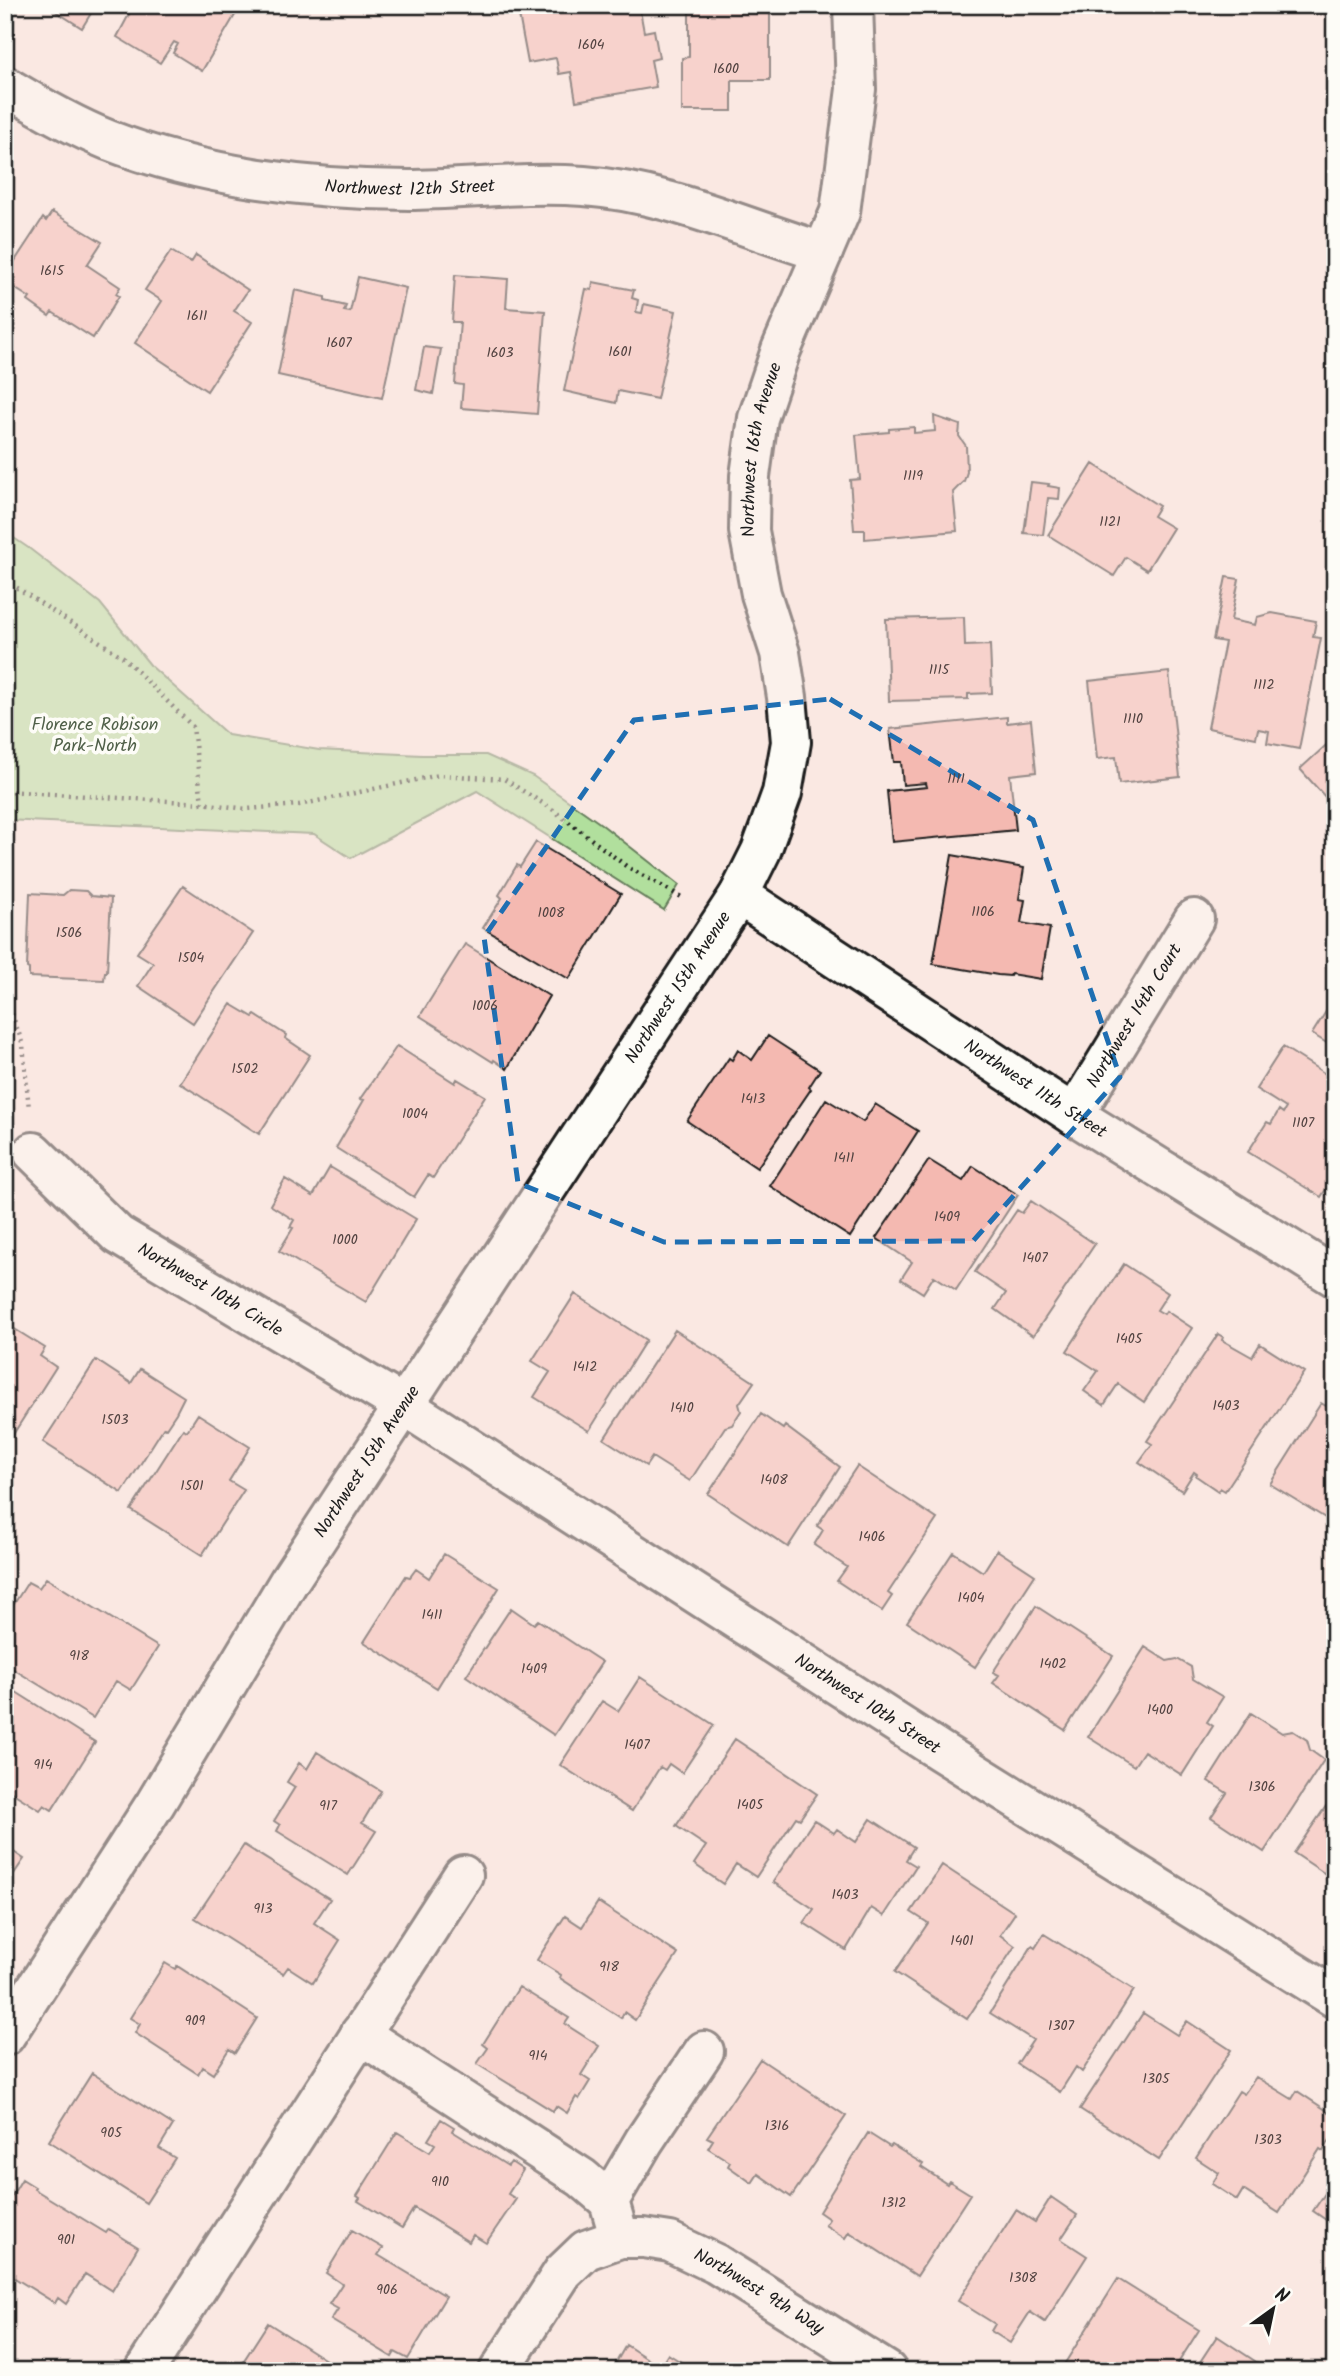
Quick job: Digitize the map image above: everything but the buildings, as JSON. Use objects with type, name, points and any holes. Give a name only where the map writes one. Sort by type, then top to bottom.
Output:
[{"type":"street","name":"Northwest 16th Avenue","points":[[730,907],[761,851],[782,793],[791,742],[780,653],[761,594],[749,531],[750,476],[762,407],[781,350],[840,212],[856,89],[853,5]]},
{"type":"street","name":"Northwest 12th Street","points":[[5,86],[108,139],[161,158],[223,172],[359,189],[582,186],[633,191],[683,204],[822,252]]},
{"type":"street","name":"Northwest 11th Street","points":[[730,907],[1335,1277]]},
{"type":"street","name":"Northwest 15th Avenue","points":[[5,2036],[155,1804],[289,1581],[730,907]]},
{"type":"street","name":"Northwest 14th Court","points":[[1074,1115],[1194,919]]},
{"type":"street","name":"Northwest 10th Circle","points":[[33,1152],[118,1235],[403,1405]]},
{"type":"street","name":"Northwest 10th Street","points":[[403,1405],[940,1751],[1335,1998]]},
{"type":"street","points":[[144,2371],[463,1875]]},
{"type":"street","points":[[360,2034],[572,2171],[609,2201],[620,2238],[586,2250],[563,2272],[499,2371]]},
{"type":"street","points":[[609,2201],[644,2141],[704,2051]]},
{"type":"street","name":"Northwest 9th Way","points":[[620,2238],[670,2242],[716,2264],[887,2371]]},
{"type":"path","points":[[5,580],[123,657],[193,727],[202,803]]},
{"type":"path","points":[[5,791],[202,803],[247,809],[299,805],[439,775],[504,779],[552,809],[626,866],[730,907]]},
{"type":"path","points":[[5,994],[23,1045],[33,1152]]},
{"type":"highlighted area","points":[[830,699],[1033,820],[1120,1077],[973,1241],[664,1242],[518,1183],[484,937],[634,720]]},
{"type":"green space","name":"Florence Robison Park-North","points":[[5,532],[100,603],[151,666],[228,735],[319,750],[486,755],[533,776],[601,824],[679,885],[664,910],[477,791],[351,858],[314,834],[5,820]]}]
